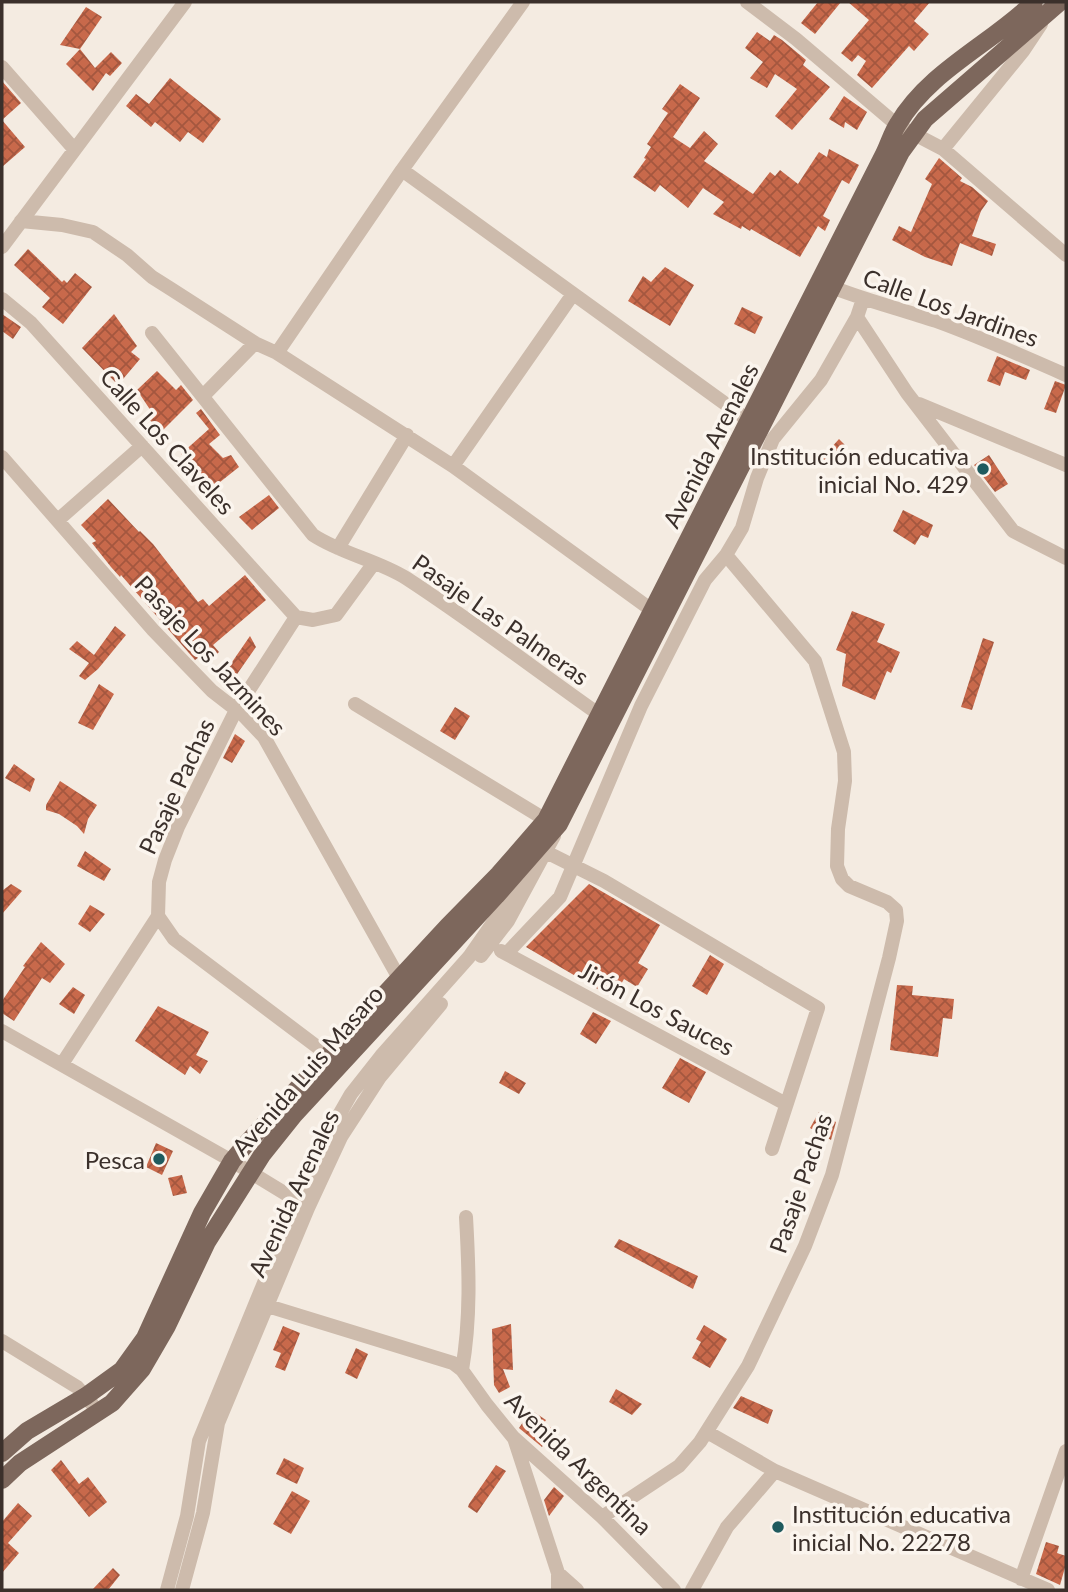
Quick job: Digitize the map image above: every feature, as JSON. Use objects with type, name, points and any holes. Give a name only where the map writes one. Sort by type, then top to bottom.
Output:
[{"type":"main road","name":"Avenida Arenales","points":[[454,930],[499,874],[553,822],[600,715],[653,611],[755,425],[826,284],[897,125],[915,100],[936,80],[1034,2]]},
{"type":"main road","points":[[826,284],[901,152],[925,119],[1054,8]]},
{"type":"main road","points":[[553,822],[755,425]]},
{"type":"main road","name":"Avenida Luis Masaro","points":[[2,1453],[27,1431],[86,1396],[122,1370],[145,1338],[202,1213],[232,1161],[399,978],[539,849],[553,822]]},
{"type":"main road","name":"Avenida Luis Masaro","points":[[2,1480],[20,1464],[112,1403],[142,1369],[167,1326],[206,1242],[250,1172],[293,1115],[454,930]]},
{"type":"street","points":[[2,247],[185,2]]},
{"type":"street","points":[[278,353],[402,170],[523,2]]},
{"type":"street","points":[[747,2],[796,39],[897,125],[943,149],[1066,255]]},
{"type":"street","points":[[943,149],[1023,51],[1054,8]]},
{"type":"street","points":[[2,67],[74,149]]},
{"type":"street","points":[[402,170],[755,425]]},
{"type":"street","points":[[21,221],[62,225],[93,232],[127,255],[152,277],[255,343],[278,353],[453,466],[653,611]]},
{"type":"street","name":"Calle Los Jardines","points":[[826,284],[1004,347],[1066,375]]},
{"type":"street","points":[[453,466],[573,294]]},
{"type":"street","name":"Calle Los Claveles","points":[[2,299],[31,323],[296,617]]},
{"type":"street","points":[[507,953],[560,897],[641,706],[705,580],[726,555],[742,528],[757,478],[773,439],[821,380],[857,317],[863,299]]},
{"type":"street","points":[[857,317],[907,393],[1013,531],[1066,558]]},
{"type":"street","name":"Pasaje Las Palmeras","points":[[152,333],[313,535],[403,577],[600,715]]},
{"type":"street","points":[[203,396],[255,343]]},
{"type":"street","points":[[918,404],[1066,465]]},
{"type":"street","points":[[338,548],[407,436]]},
{"type":"street","points":[[58,520],[142,446]]},
{"type":"street","name":"Pasaje Los Jazmines","points":[[2,457],[153,630],[212,691],[264,737],[399,978]]},
{"type":"street","name":"Pasaje Pachas","points":[[602,1517],[679,1466],[707,1432],[748,1366],[806,1246],[832,1175],[897,921],[895,910],[887,902],[849,886],[842,879],[837,866],[838,830],[845,781],[844,752],[815,661],[726,555]]},
{"type":"street","points":[[296,617],[313,620],[336,615],[374,563]]},
{"type":"street","name":"Pasaje Pachas","points":[[158,916],[159,882],[178,827],[236,710],[296,617]]},
{"type":"street","points":[[355,704],[553,822]]},
{"type":"street","points":[[167,1590],[187,1516],[199,1441],[219,1389],[262,1305],[331,1129],[351,1094],[381,1056],[508,921],[539,849],[574,866],[818,1008],[772,1149]]},
{"type":"street","points":[[484,944],[524,864]]},
{"type":"street","points":[[62,1064],[158,916],[174,939],[328,1055]]},
{"type":"street","points":[[454,930],[484,944]]},
{"type":"street","name":"Jirón Los Sauces","points":[[484,944],[507,953],[786,1104]]},
{"type":"street","points":[[2,1031],[232,1161],[303,1205]]},
{"type":"street","points":[[262,1305],[443,1359],[462,1370],[469,1305],[466,1217]]},
{"type":"street","name":"Avenida Arenales","points":[[182,1590],[203,1513],[218,1423],[262,1305]]},
{"type":"street","points":[[2,1341],[77,1387],[98,1413]]},
{"type":"street","name":"Avenida Argentina","points":[[462,1370],[486,1405],[513,1437],[602,1517],[674,1590]]},
{"type":"street","points":[[707,1432],[775,1471],[1048,1590]]},
{"type":"street","points":[[513,1437],[558,1573],[558,1590]]},
{"type":"street","points":[[1021,1579],[1066,1451]]},
{"type":"street","points":[[692,1590],[727,1527],[775,1471]]},
{"type":"street","points":[[558,1573],[577,1590]]},
{"type":"building","points":[[818,2],[841,2],[815,34],[801,23]]},
{"type":"building","points":[[848,2],[930,2],[914,21],[929,34],[914,51],[909,46],[872,88],[857,75],[866,61],[858,55],[852,62],[841,53],[869,20]]},
{"type":"building","points":[[86,7],[102,17],[80,49],[60,45]]},
{"type":"building","points":[[757,32],[770,41],[774,35],[782,40],[806,60],[803,65],[830,87],[792,130],[775,116],[797,89],[775,74],[767,88],[750,78],[763,62],[745,48]]},
{"type":"building","points":[[80,49],[95,68],[111,52],[122,63],[110,76],[106,73],[93,91],[66,64]]},
{"type":"building","points":[[170,78],[221,119],[203,143],[188,132],[180,142],[155,122],[151,127],[126,106],[136,94],[149,104]]},
{"type":"building","points":[[2,81],[21,103],[2,120]]},
{"type":"building","points":[[680,84],[700,98],[673,137],[690,148],[704,131],[718,144],[704,161],[753,194],[770,172],[775,176],[780,170],[798,184],[819,152],[827,157],[829,149],[859,165],[849,184],[842,180],[823,216],[830,220],[825,231],[818,226],[800,257],[751,229],[750,231],[742,226],[741,229],[713,214],[724,202],[703,188],[688,208],[660,185],[655,192],[633,177],[646,159],[644,158],[651,147],[647,144],[668,113],[662,109]]},
{"type":"building","points":[[844,96],[867,112],[857,130],[845,122],[844,128],[829,119]]},
{"type":"building","points":[[2,120],[25,147],[2,167]]},
{"type":"building","points":[[939,158],[962,178],[960,181],[988,201],[981,211],[972,236],[996,244],[992,256],[960,243],[952,266],[925,257],[892,240],[899,226],[911,232],[932,184],[925,179]]},
{"type":"building","points":[[28,249],[62,282],[64,280],[67,283],[75,273],[92,287],[63,324],[42,307],[50,298],[14,265]]},
{"type":"building","points":[[665,267],[694,285],[670,326],[628,301],[643,276],[651,282]]},
{"type":"building","points":[[742,307],[763,317],[755,334],[734,324]]},
{"type":"building","points":[[2,314],[21,327],[13,339],[2,331]]},
{"type":"building","points":[[114,314],[137,346],[131,352],[140,359],[118,385],[82,348]]},
{"type":"building","points":[[997,356],[1030,370],[1026,380],[1005,372],[1000,386],[987,381]]},
{"type":"building","points":[[157,371],[176,390],[181,385],[193,400],[161,432],[146,416],[151,411],[137,390]]},
{"type":"building","points":[[1055,381],[1066,385],[1056,413],[1044,409]]},
{"type":"building","points":[[201,409],[220,435],[209,444],[223,458],[231,455],[239,467],[210,490],[191,463],[181,454],[209,429],[196,413]]},
{"type":"building","points":[[839,439],[846,446],[845,450],[829,468],[820,460]]},
{"type":"building","points":[[989,455],[1008,484],[995,492],[974,465]]},
{"type":"building","points":[[269,495],[279,508],[252,530],[239,517]]},
{"type":"building","points":[[108,499],[153,544],[198,602],[203,599],[209,606],[245,575],[266,600],[213,645],[219,652],[208,662],[202,655],[195,660],[92,543],[96,541],[81,525]]},
{"type":"building","points":[[903,510],[933,525],[928,538],[921,535],[915,545],[893,531]]},
{"type":"building","points":[[852,611],[885,624],[877,642],[900,652],[891,673],[887,671],[875,700],[842,686],[846,654],[836,650]]},
{"type":"building","points":[[115,626],[126,635],[98,669],[85,680],[79,676],[89,663],[69,649],[77,641],[94,655]]},
{"type":"building","points":[[250,636],[256,647],[228,687],[219,681]]},
{"type":"building","points":[[983,638],[994,642],[972,710],[961,707]]},
{"type":"building","points":[[99,684],[114,694],[93,730],[78,723]]},
{"type":"building","points":[[455,707],[470,716],[455,740],[440,731]]},
{"type":"building","points":[[235,734],[245,741],[232,763],[223,758]]},
{"type":"building","points":[[14,764],[35,779],[30,792],[5,778]]},
{"type":"building","points":[[60,781],[97,805],[88,819],[84,834],[59,814],[46,810],[46,805]]},
{"type":"building","points":[[85,851],[111,869],[104,881],[77,866]]},
{"type":"building","points":[[11,884],[22,891],[2,914],[2,891]]},
{"type":"building","points":[[589,884],[660,925],[638,963],[648,969],[637,987],[624,979],[613,998],[526,947]]},
{"type":"building","points":[[90,905],[105,914],[90,932],[78,924]]},
{"type":"building","points":[[41,942],[65,964],[50,983],[42,978],[14,1021],[2,1013],[2,1001]]},
{"type":"building","points":[[710,955],[724,964],[707,995],[692,986]]},
{"type":"building","points":[[897,985],[913,986],[912,995],[954,999],[952,1019],[943,1018],[938,1057],[890,1050]]},
{"type":"building","points":[[73,987],[85,995],[74,1014],[59,1004]]},
{"type":"building","points":[[158,1006],[209,1032],[196,1055],[208,1061],[200,1074],[190,1066],[185,1075],[135,1041]]},
{"type":"building","points":[[593,1012],[611,1021],[596,1044],[580,1034]]},
{"type":"building","points":[[680,1058],[706,1072],[689,1103],[662,1088]]},
{"type":"building","points":[[505,1071],[526,1083],[519,1094],[499,1083]]},
{"type":"building","points":[[819,1112],[836,1122],[831,1140],[810,1128]]},
{"type":"building","name":"Pesca","points":[[156,1143],[173,1151],[162,1175],[146,1167]]},
{"type":"building","name":"Pesca","points":[[182,1175],[187,1193],[173,1196],[168,1178]]},
{"type":"building","points":[[619,1239],[698,1276],[693,1289],[614,1247]]},
{"type":"building","points":[[511,1324],[513,1370],[503,1369],[510,1387],[499,1393],[494,1385],[492,1329]]},
{"type":"building","points":[[704,1325],[727,1339],[710,1368],[692,1358],[701,1342],[696,1339]]},
{"type":"building","points":[[283,1326],[300,1333],[285,1371],[275,1367],[281,1353],[273,1350]]},
{"type":"building","points":[[356,1348],[368,1354],[357,1379],[345,1373]]},
{"type":"building","points":[[616,1389],[642,1404],[632,1415],[609,1402]]},
{"type":"building","points":[[741,1396],[773,1410],[768,1424],[733,1408]]},
{"type":"building","points":[[531,1410],[546,1420],[544,1423],[553,1429],[542,1447],[519,1428]]},
{"type":"building","points":[[284,1458],[304,1468],[297,1484],[276,1474]]},
{"type":"building","points":[[61,1460],[79,1484],[88,1477],[107,1502],[89,1517],[51,1470]]},
{"type":"building","points":[[496,1465],[506,1471],[477,1513],[468,1507],[469,1504]]},
{"type":"building","points":[[554,1487],[564,1496],[549,1516],[544,1500]]},
{"type":"building","points":[[292,1491],[310,1501],[291,1534],[273,1524]]},
{"type":"building","points":[[18,1503],[32,1516],[8,1543],[19,1553],[2,1573],[2,1522]]},
{"type":"building","points":[[1046,1542],[1059,1546],[1057,1553],[1066,1556],[1060,1585],[1036,1574]]},
{"type":"building","points":[[113,1568],[120,1575],[108,1590],[92,1590]]},
{"type":"place","name":"Institución educativa inicial No. 429","points":[[983,469]]},
{"type":"place","name":"Pesca","points":[[159,1159]]},
{"type":"place","name":"Institución educativa inicial No. 22278","points":[[778,1527]]}]
